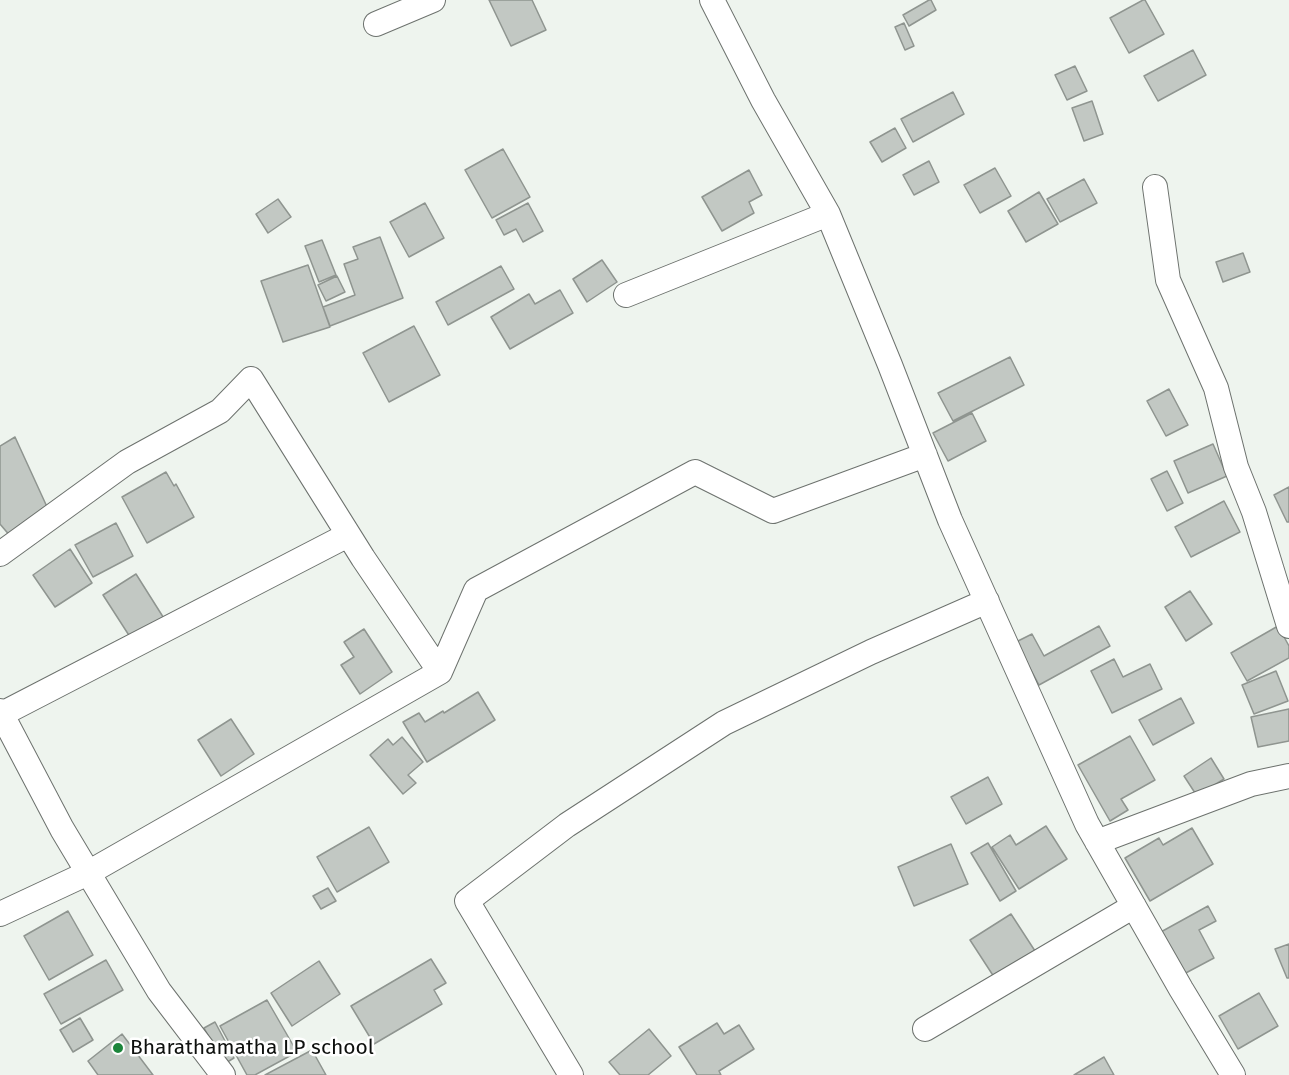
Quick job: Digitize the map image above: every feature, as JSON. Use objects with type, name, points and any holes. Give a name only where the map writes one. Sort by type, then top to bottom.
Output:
[{"type":"street","points":[[376,24],[434,0]]},
{"type":"street","points":[[712,0],[762,100],[828,214],[950,520],[1086,824],[1231,1074]]},
{"type":"street","points":[[1155,187],[1168,280],[1216,388],[1236,467],[1254,512],[1289,626]]},
{"type":"street","points":[[626,296],[828,214]]},
{"type":"street","points":[[0,554],[127,462],[220,411],[251,379],[348,535],[440,672]]},
{"type":"street","points":[[0,914],[88,873],[440,672],[476,590],[695,472],[773,511],[925,455]]},
{"type":"street","points":[[223,1075],[159,990],[62,829],[1,713],[348,535]]},
{"type":"street","points":[[571,1075],[467,901],[567,825],[724,723],[871,652],[987,601]]},
{"type":"street","points":[[1097,842],[1251,784],[1289,776]]},
{"type":"street","points":[[925,1029],[1134,906]]},
{"type":"building","points":[[489,0],[532,0],[546,30],[511,46]]},
{"type":"building","points":[[929,0],[936,10],[909,26],[903,15]]},
{"type":"building","points":[[1143,0],[1164,34],[1129,53],[1110,18]]},
{"type":"building","points":[[904,23],[914,46],[905,50],[895,27]]},
{"type":"building","points":[[1193,50],[1206,75],[1158,101],[1144,76]]},
{"type":"building","points":[[1075,66],[1087,91],[1067,100],[1055,75]]},
{"type":"building","points":[[953,92],[964,114],[913,142],[901,119]]},
{"type":"building","points":[[1092,101],[1103,134],[1084,141],[1072,108]]},
{"type":"building","points":[[895,128],[906,148],[882,162],[870,142]]},
{"type":"building","points":[[503,149],[530,197],[492,218],[465,170]]},
{"type":"building","points":[[929,161],[939,182],[914,195],[903,175]]},
{"type":"building","points":[[995,168],[1011,196],[980,213],[964,185]]},
{"type":"building","points":[[749,170],[762,195],[749,202],[754,213],[722,231],[702,197]]},
{"type":"building","points":[[1084,179],[1097,203],[1060,222],[1047,199]]},
{"type":"building","points":[[1039,192],[1058,224],[1026,242],[1008,211]]},
{"type":"building","points":[[278,199],[291,217],[268,233],[256,214]]},
{"type":"building","points":[[425,203],[444,238],[409,257],[390,222]]},
{"type":"building","points":[[528,203],[543,231],[523,242],[516,229],[504,235],[496,220]]},
{"type":"building","points":[[380,237],[403,298],[330,326],[323,307],[355,295],[344,264],[358,259],[353,247]]},
{"type":"building","points":[[322,240],[336,275],[319,282],[305,246]]},
{"type":"building","points":[[1243,253],[1250,272],[1223,282],[1216,262]]},
{"type":"building","points":[[602,260],[617,282],[587,302],[573,279]]},
{"type":"building","points":[[308,265],[330,327],[283,342],[261,281]]},
{"type":"building","points":[[501,266],[514,289],[448,325],[436,302]]},
{"type":"building","points":[[337,276],[345,292],[326,301],[318,285]]},
{"type":"building","points":[[560,290],[573,313],[510,349],[491,317],[529,294],[535,304]]},
{"type":"building","points":[[414,326],[440,375],[389,402],[363,353]]},
{"type":"building","points":[[1010,357],[1024,385],[953,421],[938,393]]},
{"type":"building","points":[[1169,389],[1188,425],[1166,436],[1147,401]]},
{"type":"building","points":[[972,413],[986,441],[948,461],[933,433]]},
{"type":"building","points":[[15,437],[48,509],[11,537],[0,524],[0,446]]},
{"type":"building","points":[[1213,444],[1227,476],[1188,493],[1174,461]]},
{"type":"building","points":[[1167,471],[1183,503],[1167,511],[1151,479]]},
{"type":"building","points":[[166,472],[174,486],[176,484],[194,517],[147,543],[122,497]]},
{"type":"building","points":[[1289,487],[1289,522],[1287,522],[1274,495]]},
{"type":"building","points":[[1224,501],[1240,532],[1191,557],[1175,527]]},
{"type":"building","points":[[116,523],[133,556],[93,577],[75,545]]},
{"type":"building","points":[[70,549],[92,583],[55,607],[33,575]]},
{"type":"building","points":[[136,574],[165,620],[132,640],[103,595]]},
{"type":"building","points":[[1190,591],[1212,624],[1186,641],[1165,607]]},
{"type":"building","points":[[1099,626],[1110,646],[1039,685],[1016,642],[1032,634],[1044,656]]},
{"type":"building","points":[[1278,626],[1289,646],[1289,658],[1247,681],[1231,653]]},
{"type":"building","points":[[364,629],[392,672],[360,694],[341,665],[354,657],[344,642]]},
{"type":"building","points":[[1114,659],[1123,677],[1150,664],[1162,689],[1112,713],[1091,671]]},
{"type":"building","points":[[1276,671],[1288,701],[1254,714],[1242,685]]},
{"type":"building","points":[[478,692],[495,720],[427,762],[403,722],[419,713],[425,722]]},
{"type":"building","points":[[1181,698],[1194,723],[1153,745],[1139,720]]},
{"type":"building","points":[[1289,709],[1289,741],[1258,747],[1251,717]]},
{"type":"building","points":[[231,719],[254,754],[221,776],[198,740]]},
{"type":"building","points":[[1130,736],[1155,780],[1121,799],[1128,810],[1110,821],[1078,765]]},
{"type":"building","points":[[402,737],[423,762],[408,775],[416,783],[403,794],[370,755],[388,739],[393,745]]},
{"type":"building","points":[[1211,758],[1224,779],[1197,796],[1184,776]]},
{"type":"building","points":[[988,777],[1002,804],[966,824],[951,797]]},
{"type":"building","points":[[1046,826],[1067,859],[1019,889],[992,847],[1010,835],[1016,845]]},
{"type":"building","points":[[369,827],[389,862],[337,892],[317,857]]},
{"type":"building","points":[[1192,828],[1213,864],[1150,901],[1125,858],[1159,838],[1163,845]]},
{"type":"building","points":[[988,843],[1016,891],[1000,901],[971,853]]},
{"type":"building","points":[[951,844],[968,884],[914,906],[898,867]]},
{"type":"building","points":[[328,888],[336,901],[321,909],[313,896]]},
{"type":"building","points":[[1208,906],[1216,921],[1199,930],[1214,958],[1182,975],[1159,933]]},
{"type":"building","points":[[68,911],[93,955],[49,980],[24,936]]},
{"type":"building","points":[[1011,914],[1037,954],[996,980],[970,940]]},
{"type":"building","points":[[1289,944],[1289,978],[1287,978],[1275,949]]},
{"type":"building","points":[[431,959],[446,983],[434,990],[442,1004],[374,1044],[351,1006]]},
{"type":"building","points":[[106,960],[123,990],[61,1024],[44,994]]},
{"type":"building","points":[[319,961],[340,994],[292,1026],[271,993]]},
{"type":"building","points":[[1259,993],[1278,1026],[1238,1049],[1219,1016]]},
{"type":"building","points":[[267,1000],[297,1052],[255,1075],[247,1075],[220,1026]]},
{"type":"building","points":[[80,1018],[93,1040],[73,1052],[60,1030]]},
{"type":"building","points":[[215,1022],[234,1058],[224,1064],[204,1028]]},
{"type":"building","points":[[717,1023],[724,1034],[739,1025],[754,1049],[719,1071],[721,1075],[697,1075],[679,1047]]},
{"type":"building","points":[[649,1029],[671,1056],[648,1075],[620,1075],[609,1062]]},
{"type":"building","name":"Bharathamatha LP school","points":[[122,1034],[153,1075],[98,1075],[88,1061]]},
{"type":"building","points":[[312,1050],[326,1075],[265,1075]]},
{"type":"building","points":[[1104,1057],[1114,1075],[1074,1075]]},
{"type":"place","name":"Bharathamatha LP school","points":[[118,1048]]}]
